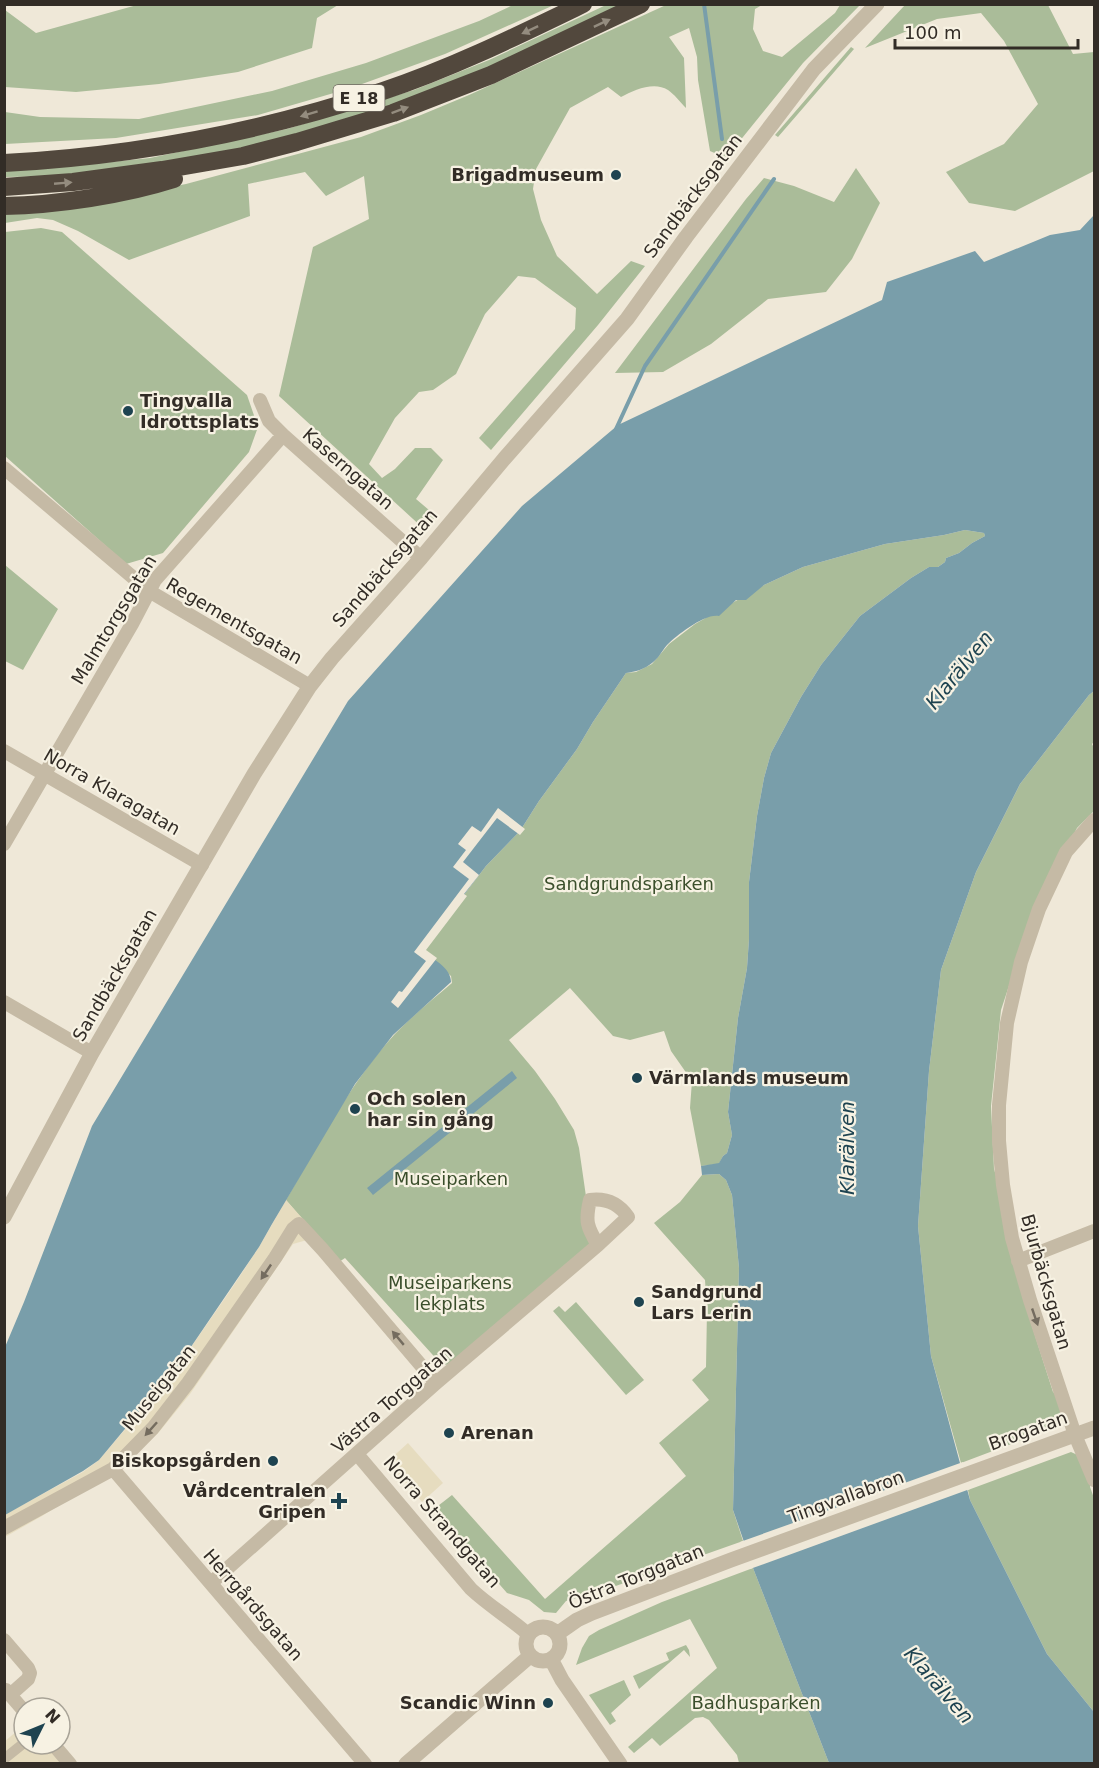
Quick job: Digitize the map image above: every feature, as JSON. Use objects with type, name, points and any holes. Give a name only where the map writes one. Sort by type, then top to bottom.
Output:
[{"type":"highway","name":"E 18","points":[[4,163],[123,152],[284,122],[384,91],[459,62],[583,4]]},
{"type":"highway","name":"E 18","points":[[4,187],[73,182],[162,170],[243,156],[308,139],[393,113],[491,75],[641,4]]},
{"type":"highway","points":[[4,206],[111,194],[168,181],[243,156]]},
{"type":"street","name":"Sandbäcksgatan","points":[[4,1216],[92,1053],[254,774],[310,686],[627,319],[686,237],[814,69],[878,4]]},
{"type":"street","name":"Kaserngatan","points":[[260,400],[269,421],[282,435],[421,558]]},
{"type":"street","name":"Malmtorgsgatan","points":[[4,844],[155,580],[282,435]]},
{"type":"street","name":"Regementsgatan","points":[[4,468],[149,591],[310,686]]},
{"type":"street","name":"Norra Klaragatan","points":[[4,751],[202,865]]},
{"type":"street","name":"Bjurbäcksgatan","points":[[1095,820],[1066,852],[1039,909],[1021,962],[1006,1023],[999,1105],[999,1141],[1011,1238],[1074,1435],[1095,1480]]},
{"type":"street","points":[[4,1002],[92,1053]]},
{"type":"street","name":"Museigatan","points":[[4,1528],[113,1469],[153,1428],[188,1383],[275,1258],[287,1237],[299,1224],[436,1383]]},
{"type":"street","points":[[1018,1262],[1095,1231]]},
{"type":"street","name":"Västra Torggatan","points":[[211,1583],[436,1383],[597,1245]]},
{"type":"street","name":"Brogatan","points":[[975,1472],[1095,1428]]},
{"type":"street","name":"Norra Strandgatan","points":[[357,1454],[471,1590],[486,1604],[506,1616],[528,1634]]},
{"type":"street","name":"Herrgårdsgatan","points":[[113,1469],[365,1764]]},
{"type":"street","name":"Tingvallabron","points":[[731,1560],[975,1472]]},
{"type":"street","name":"Östra Torggatan","points":[[557,1634],[592,1613],[731,1560]]},
{"type":"street","points":[[543,1627],[552,1629],[557,1634],[560,1640],[559,1649],[551,1659],[538,1661],[530,1656],[525,1646],[528,1634],[543,1627]]},
{"type":"street","points":[[4,1640],[28,1668],[30,1674],[28,1679],[7,1692]]},
{"type":"street","points":[[406,1764],[530,1656]]},
{"type":"street","points":[[551,1659],[562,1680],[620,1764]]},
{"type":"green space","points":[[137,5],[338,5],[317,18],[312,48],[238,72],[159,84],[76,92],[5,87],[5,10],[36,33]]},
{"type":"green space","points":[[513,5],[554,5],[445,54],[351,88],[258,115],[116,138],[5,144],[5,112],[40,117],[139,119],[272,91],[366,63],[479,21]]},
{"type":"green space","points":[[606,5],[623,5],[471,77],[289,138],[150,167],[67,176],[5,177],[4,169],[61,167],[150,158],[287,129],[414,90],[489,60]]},
{"type":"green space","points":[[666,5],[762,5],[755,9],[753,29],[763,51],[782,57],[835,13],[840,5],[860,5],[803,63],[726,158],[710,151],[698,80],[697,57],[689,28],[669,37],[684,58],[686,108],[668,90],[650,86],[621,97],[608,87],[570,108],[536,169],[533,189],[541,220],[557,256],[597,294],[631,261],[645,266],[598,325],[491,450],[479,438],[575,329],[576,308],[535,278],[518,276],[485,314],[456,374],[433,390],[419,392],[395,418],[369,464],[382,478],[395,469],[415,448],[431,448],[443,460],[416,499],[436,516],[425,530],[279,396],[313,247],[369,219],[364,176],[326,196],[305,172],[248,184],[250,216],[129,260],[78,231],[53,220],[37,218],[5,223],[4,215],[92,202],[186,184],[361,137],[469,95]]},
{"type":"green space","points":[[905,5],[1048,5],[1073,54],[1094,52],[1094,171],[1015,211],[969,203],[946,172],[1004,144],[1038,104],[1004,41],[981,13],[937,19],[865,48]]},
{"type":"green space","points":[[851,47],[854,49],[778,137],[775,135]]},
{"type":"green space","points":[[856,168],[880,203],[852,259],[826,292],[768,299],[711,344],[663,372],[615,373],[764,178],[794,186],[834,202]]},
{"type":"green space","name":"Tingvalla Idrottsplats","points":[[41,228],[62,232],[247,395],[258,427],[249,452],[163,553],[126,564],[5,456],[5,232]]},
{"type":"green space","name":"Sandgrundsparken","points":[[965,530],[984,533],[985,536],[959,553],[946,558],[945,562],[938,567],[929,567],[911,578],[860,616],[821,665],[771,753],[757,816],[749,882],[747,968],[738,1018],[728,1112],[732,1135],[727,1153],[719,1164],[701,1166],[690,1108],[692,1081],[671,1051],[664,1031],[630,1040],[613,1036],[570,988],[509,1040],[535,1071],[574,1130],[579,1148],[590,1224],[599,1239],[449,1365],[441,1364],[345,1258],[339,1262],[286,1200],[336,1114],[363,1073],[394,1035],[452,983],[451,976],[422,950],[486,866],[520,831],[626,673],[636,672],[652,664],[669,644],[695,624],[764,585],[803,567],[885,544]]},
{"type":"green space","points":[[5,565],[58,609],[23,670],[5,661]]},
{"type":"green space","points":[[1094,691],[1094,742],[1092,744],[1094,748],[1094,811],[1077,828],[1030,922],[1001,1010],[991,1106],[994,1169],[1036,1313],[1030,1320],[1053,1392],[1057,1395],[1064,1416],[1054,1428],[961,1463],[931,1356],[918,1226],[929,1071],[941,970],[976,872],[1020,784]]},
{"type":"green space","points":[[719,1174],[726,1180],[732,1195],[739,1268],[733,1510],[743,1541],[610,1588],[566,1601],[556,1613],[544,1612],[529,1600],[507,1593],[434,1509],[452,1495],[545,1599],[686,1476],[659,1443],[709,1400],[692,1380],[706,1367],[705,1280],[654,1223],[680,1202],[702,1175]]},
{"type":"green space","points":[[576,1302],[644,1380],[626,1395],[553,1311],[559,1306],[565,1312]]},
{"type":"green space","points":[[1071,1452],[1082,1457],[1092,1480],[1090,1487],[1094,1498],[1094,1712],[1047,1654],[970,1500],[968,1490]]},
{"type":"green space","name":"Badhusparken","points":[[753,1568],[829,1763],[739,1763],[737,1755],[709,1720],[703,1717],[695,1718],[660,1746],[652,1738],[634,1753],[628,1747],[717,1668],[690,1619],[576,1665],[589,1636],[662,1602]]},
{"type":"green space","points":[[686,1645],[690,1657],[684,1650],[639,1689],[633,1676],[669,1660],[666,1653]]},
{"type":"green space","points":[[624,1680],[631,1695],[611,1713],[616,1721],[610,1725],[589,1695]]},
{"type":"shaded area","points":[[286,1200],[327,1246],[307,1240],[293,1244],[190,1394],[159,1432],[129,1461],[5,1537],[4,1515],[83,1472],[99,1460],[152,1398],[180,1363],[232,1288]]},
{"type":"shaded area","points":[[408,1443],[443,1483],[422,1502],[387,1462]]},
{"type":"shaded area","points":[[12,1735],[12,1756],[55,1756],[61,1763],[5,1763],[4,1742]]},
{"type":"water","name":"Klarälven","points":[[1094,215],[1094,691],[1020,784],[976,872],[941,970],[929,1071],[918,1226],[931,1356],[970,1500],[1047,1654],[1094,1712],[1094,1763],[829,1763],[753,1568],[733,1510],[739,1268],[732,1195],[726,1180],[719,1174],[702,1175],[701,1166],[719,1163],[727,1153],[732,1135],[728,1112],[738,1018],[747,968],[749,882],[757,816],[771,753],[821,665],[860,616],[911,578],[929,567],[938,567],[945,562],[946,558],[959,553],[985,536],[984,533],[965,530],[885,544],[803,567],[764,585],[746,600],[736,600],[719,616],[706,618],[691,626],[667,645],[649,665],[626,673],[520,831],[486,866],[422,950],[448,972],[451,982],[393,1035],[355,1084],[259,1247],[180,1363],[99,1460],[5,1515],[5,1347],[92,1126],[348,701],[522,506],[618,425],[882,300],[887,282],[975,251],[984,262],[1050,235],[1080,230]]},
{"type":"water","points":[[512,1071],[517,1078],[373,1195],[367,1188]]},
{"type":"pier","points":[[498,808],[525,829],[520,835],[497,818],[463,862],[479,875],[464,894],[467,896],[426,950],[437,958],[398,1008],[391,1002],[399,991],[402,992],[426,961],[414,952],[469,879],[453,867],[466,850],[458,844],[472,826],[481,832]]},
{"type":"pier","points":[[963,1462],[970,1489],[750,1569],[740,1542]]},
{"type":"waterway","points":[[704,4],[722,139]]},
{"type":"waterway","points":[[616,429],[645,366],[774,179]]},
{"type":"place","name":"Brigadmuseum","points":[[616,175]]},
{"type":"place","name":"Tingvalla Idrottsplats","points":[[128,411]]},
{"type":"place","name":"Värmlands museum","points":[[637,1078]]},
{"type":"place","name":"Och solen har sin gång","points":[[355,1109]]},
{"type":"place","name":"Sandgrund Lars Lerin","points":[[639,1302]]},
{"type":"place","name":"Arenan","points":[[449,1433]]},
{"type":"place","name":"Biskopsgården","points":[[273,1461]]},
{"type":"place","name":"Vårdcentralen Gripen","points":[[339,1501]]},
{"type":"place","name":"Scandic Winn","points":[[548,1703]]},
{"type":"park label","name":"Museiparken","points":[[451,1179]]},
{"type":"park label","name":"Museiparkens lekplats","points":[[450,1293]]}]
